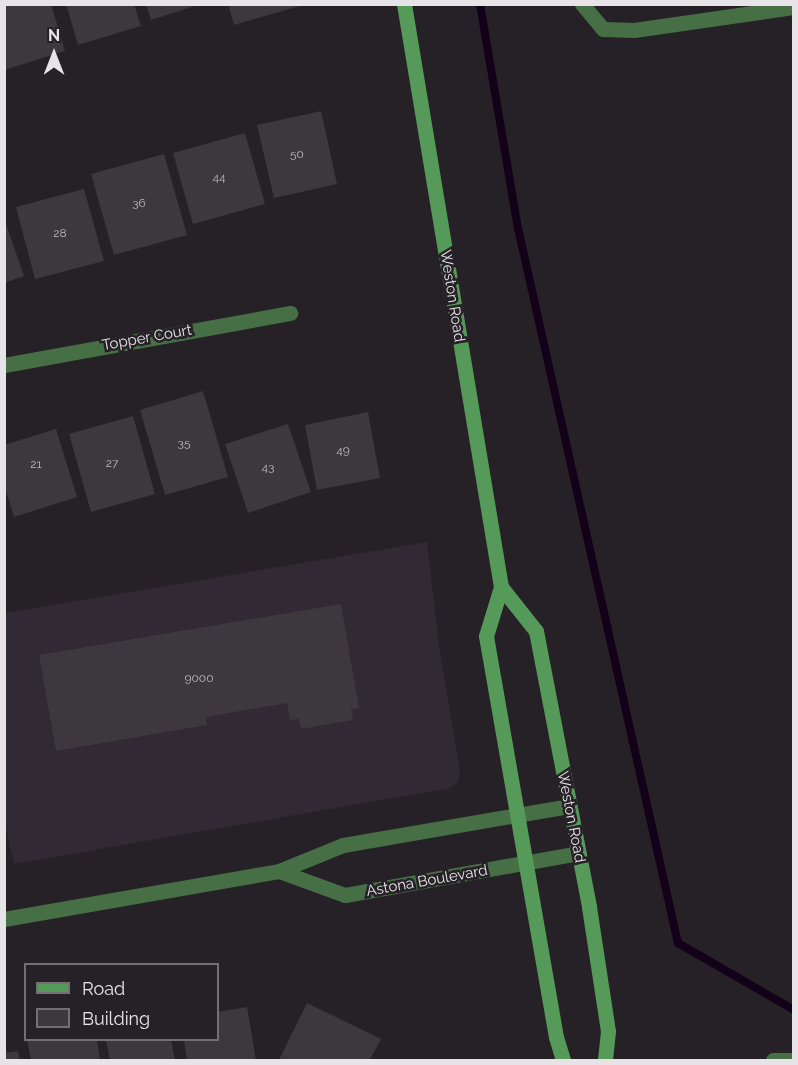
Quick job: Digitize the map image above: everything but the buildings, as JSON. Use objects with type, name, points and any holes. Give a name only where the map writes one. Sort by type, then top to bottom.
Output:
[{"type":"main road","name":"Weston Road","points":[[404,4],[501,587],[486,636],[556,1037],[563,1060]]},
{"type":"main road","name":"Weston Road","points":[[501,587],[536,631],[578,853],[608,1031],[605,1060]]},
{"type":"street","points":[[582,4],[603,30],[634,30],[794,7]]},
{"type":"street","name":"Topper Court","points":[[4,365],[290,313]]},
{"type":"street","name":"Astona Boulevard","points":[[4,919],[279,871],[342,844],[569,806]]},
{"type":"street","name":"Astona Boulevard","points":[[279,871],[345,895],[578,853]]},
{"type":"street","points":[[773,1060],[791,1060]]},
{"type":"shaded area","points":[[427,542],[440,653],[460,770],[458,782],[450,788],[14,864],[4,820],[4,613]]},
{"type":"waterway","points":[[480,4],[518,228],[678,943],[794,1010]]}]
